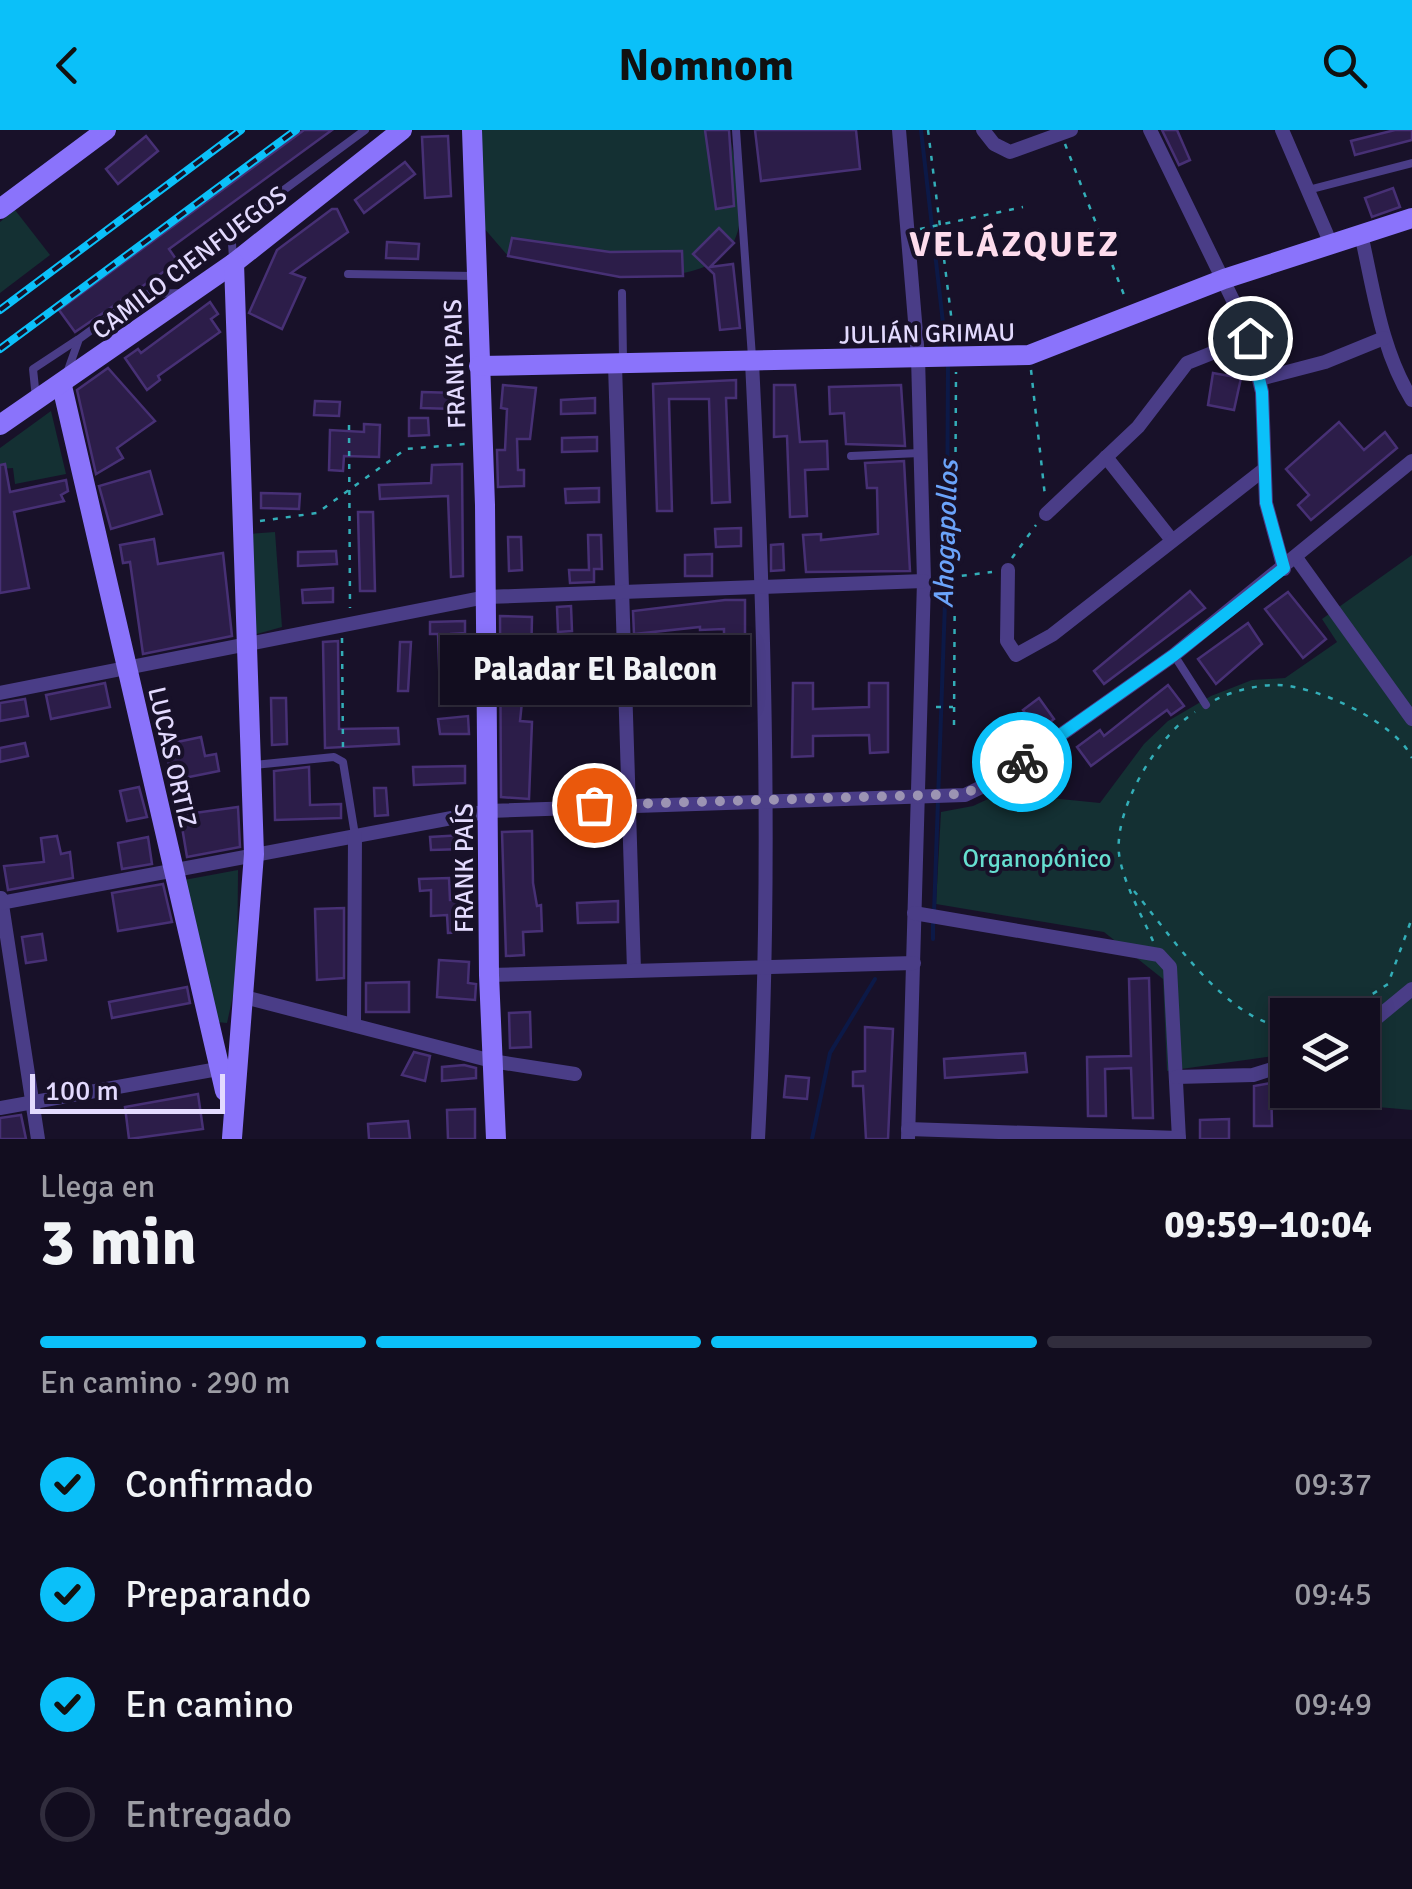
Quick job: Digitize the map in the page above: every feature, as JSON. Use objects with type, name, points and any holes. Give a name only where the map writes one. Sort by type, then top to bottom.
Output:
[{"type":"main road","points":[[0,209],[106,130]]},
{"type":"main road","name":"CAMILO CIENFUEGOS","points":[[0,425],[62,386],[234,263],[402,130]]},
{"type":"main road","name":"FRANK PAIS","points":[[472,130],[486,597]]},
{"type":"main road","name":"JULIÁN GRIMAU","points":[[479,366],[1029,355],[1224,279],[1412,218]]},
{"type":"main road","points":[[228,1068],[244,998],[254,854],[234,263]]},
{"type":"main road","name":"LUCAS ORTIZ","points":[[62,386],[174,872],[228,1068],[232,1138]]},
{"type":"main road","name":"FRANK PAÍS","points":[[486,597],[496,1139]]},
{"type":"street","points":[[899,130],[941,358],[920,453],[929,580],[917,798],[908,1134],[1179,1139],[1170,967],[1159,954],[914,914]]},
{"type":"street","points":[[983,130],[994,144],[1010,152],[1066,132]]},
{"type":"street","points":[[1150,130],[1250,338],[1260,379],[1262,471],[1291,564],[1412,719]]},
{"type":"street","points":[[1282,130],[1330,244]]},
{"type":"street","points":[[1361,234],[1394,371],[1412,400]]},
{"type":"street","points":[[1046,514],[1138,426],[1187,363],[1250,338]]},
{"type":"street","points":[[1260,379],[1325,362],[1384,338]]},
{"type":"street","points":[[752,362],[764,586],[766,802],[767,968],[758,1139]]},
{"type":"street","points":[[619,365],[634,970]]},
{"type":"street","points":[[1106,457],[1171,539]]},
{"type":"street","points":[[38,1139],[0,900],[174,872],[489,812],[628,803],[965,794],[998,779],[1174,655],[1291,564],[1412,461]]},
{"type":"street","points":[[1008,570],[1007,641],[1016,655],[1052,635],[1262,471]]},
{"type":"street","points":[[0,693],[486,597],[929,580]]},
{"type":"street","points":[[354,1024],[355,835]]},
{"type":"street","points":[[490,975],[914,963]]},
{"type":"street","points":[[1380,1015],[1412,989]]},
{"type":"street","points":[[244,998],[492,1061],[575,1074]]},
{"type":"street","points":[[0,1108],[228,1068]]},
{"type":"street","points":[[1176,1077],[1253,1074],[1270,1069]]},
{"type":"lane","points":[[234,263],[231,229],[365,130]]},
{"type":"lane","points":[[736,130],[752,362]]},
{"type":"lane","points":[[1308,190],[1412,163]]},
{"type":"lane","points":[[348,274],[476,276]]},
{"type":"lane","points":[[36,402],[34,369],[141,294],[192,293]]},
{"type":"lane","points":[[619,365],[622,293]]},
{"type":"lane","points":[[62,386],[78,339]]},
{"type":"lane","points":[[851,456],[920,453]]},
{"type":"lane","points":[[1174,655],[1206,705]]},
{"type":"lane","points":[[250,765],[334,757],[343,762],[355,835]]},
{"type":"path","points":[[928,130],[940,226],[941,358],[956,577],[954,725]]},
{"type":"path","points":[[1066,132],[1132,315]]},
{"type":"path","points":[[929,228],[1024,207]]},
{"type":"path","points":[[929,580],[1008,570],[1015,548],[1046,514],[1029,355]]},
{"type":"path","points":[[343,762],[349,425]]},
{"type":"path","points":[[242,524],[317,513],[406,449],[482,443]]},
{"type":"path","points":[[946,653],[952,652]]},
{"type":"path","points":[[1159,954],[1120,861],[1118,830],[1157,747],[1176,724],[1231,692],[1273,684],[1296,686],[1365,715],[1407,746],[1412,758]]},
{"type":"path","points":[[940,707],[953,707]]},
{"type":"path","points":[[1130,886],[1218,992],[1270,1026]]},
{"type":"path","points":[[1366,998],[1388,984],[1412,918]]},
{"type":"green space","points":[[475,130],[729,130],[741,203],[738,231],[733,243],[716,261],[691,271],[661,275],[594,271],[508,256],[477,220]]},
{"type":"green space","points":[[15,210],[50,255],[0,293],[0,222]]},
{"type":"green space","points":[[51,411],[66,474],[15,484],[13,468],[0,469],[0,448]]},
{"type":"green space","points":[[275,532],[282,627],[253,635],[249,534]]},
{"type":"green space","name":"Organopónico","points":[[1412,555],[1412,1110],[1380,1107],[1380,998],[1270,998],[1270,1056],[1167,1071],[1163,979],[1104,932],[936,904],[941,812],[973,806],[1001,793],[1100,803],[1144,744],[1168,721],[1211,696],[1252,680],[1285,678],[1337,642],[1322,619]]},
{"type":"green space","points":[[238,870],[237,977],[227,1023],[217,1022],[184,880]]},
{"type":"building","points":[[304,130],[332,130],[169,249],[178,262],[75,332],[59,310]]},
{"type":"building","points":[[705,130],[729,130],[734,206],[716,209]]},
{"type":"building","points":[[755,130],[856,130],[860,169],[761,181]]},
{"type":"building","points":[[1162,130],[1177,130],[1190,160],[1179,165]]},
{"type":"building","points":[[1395,130],[1412,130],[1412,140],[1355,155],[1351,141]]},
{"type":"building","points":[[146,136],[158,151],[118,184],[106,169]]},
{"type":"building","points":[[448,136],[451,196],[425,198],[422,137]]},
{"type":"building","points":[[405,162],[415,174],[364,213],[355,200]]},
{"type":"building","points":[[1393,188],[1400,207],[1372,217],[1365,198]]},
{"type":"building","points":[[337,209],[348,232],[291,273],[305,278],[282,329],[249,313],[277,250]]},
{"type":"building","points":[[719,228],[734,243],[710,267],[733,264],[740,328],[720,330],[714,274],[693,254]]},
{"type":"building","points":[[512,238],[610,252],[682,251],[683,276],[620,277],[508,256]]},
{"type":"building","points":[[387,242],[419,244],[418,259],[386,258]]},
{"type":"building","points":[[210,302],[218,314],[211,319],[220,332],[158,376],[160,380],[147,390],[125,358],[138,349],[141,353]]},
{"type":"building","points":[[108,368],[155,421],[117,448],[123,458],[96,474],[77,390]]},
{"type":"building","points":[[1213,373],[1241,378],[1234,410],[1208,405]]},
{"type":"building","points":[[736,380],[736,398],[726,398],[730,502],[712,503],[709,399],[669,399],[672,511],[657,511],[653,384]]},
{"type":"building","points":[[503,385],[536,388],[530,439],[517,439],[518,470],[524,470],[524,486],[498,487],[497,450],[505,450],[507,409],[501,408]]},
{"type":"building","points":[[774,385],[795,385],[800,442],[827,441],[828,469],[805,470],[807,516],[790,517],[787,436],[774,437]]},
{"type":"building","points":[[901,385],[905,446],[846,444],[844,413],[830,414],[829,387]]},
{"type":"building","points":[[422,392],[456,393],[455,409],[421,408]]},
{"type":"building","points":[[595,398],[595,413],[561,414],[561,400]]},
{"type":"building","points":[[315,401],[340,402],[339,416],[314,415]]},
{"type":"building","points":[[409,418],[428,418],[429,435],[409,436]]},
{"type":"building","points":[[1339,422],[1364,450],[1385,432],[1397,448],[1311,520],[1298,505],[1309,495],[1286,469]]},
{"type":"building","points":[[364,424],[380,425],[379,457],[344,456],[343,471],[329,470],[330,430],[364,432]]},
{"type":"building","points":[[597,437],[597,451],[562,452],[562,438]]},
{"type":"building","points":[[904,461],[910,571],[806,572],[803,535],[821,534],[821,540],[878,534],[877,488],[867,488],[865,463]]},
{"type":"building","points":[[5,464],[10,492],[66,480],[68,491],[61,495],[64,501],[14,512],[29,588],[0,593],[0,465]]},
{"type":"building","points":[[462,464],[463,576],[451,577],[448,496],[380,499],[379,485],[431,483],[432,465]]},
{"type":"building","points":[[150,471],[162,514],[111,529],[99,486]]},
{"type":"building","points":[[599,488],[599,502],[566,503],[565,489]]},
{"type":"building","points":[[261,493],[300,494],[299,509],[261,508]]},
{"type":"building","points":[[358,512],[373,512],[375,591],[360,591]]},
{"type":"building","points":[[741,528],[741,546],[716,547],[715,529]]},
{"type":"building","points":[[588,535],[601,535],[602,569],[594,569],[594,582],[570,583],[569,570],[589,570]]},
{"type":"building","points":[[508,537],[521,537],[522,570],[509,571]]},
{"type":"building","points":[[154,539],[158,564],[223,553],[232,636],[143,654],[130,562],[123,563],[120,545]]},
{"type":"building","points":[[783,544],[784,570],[771,571],[771,545]]},
{"type":"building","points":[[336,551],[337,564],[298,566],[298,552]]},
{"type":"building","points":[[712,554],[712,576],[685,576],[685,555]]},
{"type":"building","points":[[333,588],[333,602],[303,603],[302,590]]},
{"type":"building","points":[[1190,591],[1205,608],[1104,684],[1094,671]]},
{"type":"building","points":[[1288,592],[1326,639],[1303,658],[1265,609]]},
{"type":"building","points":[[745,600],[745,635],[724,635],[724,629],[700,627],[634,634],[633,611]]},
{"type":"building","points":[[571,606],[572,631],[558,632],[557,607]]},
{"type":"building","points":[[500,616],[532,617],[531,663],[526,663],[520,721],[532,722],[529,799],[501,797]]},
{"type":"building","points":[[465,621],[465,633],[451,634],[453,694],[440,694],[438,634],[430,634],[430,622]]},
{"type":"building","points":[[1248,623],[1262,644],[1216,684],[1198,659]]},
{"type":"building","points":[[338,641],[339,729],[398,728],[399,744],[325,748],[323,642]]},
{"type":"building","points":[[400,642],[411,642],[408,691],[398,691]]},
{"type":"building","points":[[105,683],[110,707],[51,719],[46,695]]},
{"type":"building","points":[[793,683],[813,683],[813,709],[869,707],[869,683],[888,683],[888,752],[870,753],[869,735],[813,736],[813,756],[792,757]]},
{"type":"building","points":[[1168,685],[1184,706],[1171,715],[1167,710],[1091,766],[1077,747],[1100,730],[1104,736]]},
{"type":"building","points":[[271,698],[286,698],[287,744],[272,745]]},
{"type":"building","points":[[1039,698],[1054,719],[1038,731],[1023,710]]},
{"type":"building","points":[[25,699],[28,716],[0,721],[0,703]]},
{"type":"building","points":[[468,716],[469,734],[440,734],[438,719]]},
{"type":"building","points":[[201,737],[205,756],[216,754],[219,771],[174,780],[163,745]]},
{"type":"building","points":[[25,743],[28,756],[0,762],[0,748]]},
{"type":"building","points":[[465,766],[465,783],[414,785],[413,767]]},
{"type":"building","points":[[309,767],[310,805],[341,804],[341,818],[275,820],[274,771]]},
{"type":"building","points":[[139,787],[147,817],[127,821],[120,791]]},
{"type":"building","points":[[374,788],[386,788],[388,815],[375,816]]},
{"type":"building","points":[[238,807],[240,847],[187,857],[180,815]]},
{"type":"building","points":[[532,831],[533,883],[537,906],[541,905],[542,931],[523,932],[524,955],[506,956],[502,832]]},
{"type":"building","points":[[463,835],[464,849],[431,850],[430,837]]},
{"type":"building","points":[[57,836],[61,854],[70,852],[73,878],[8,890],[4,866],[44,862],[41,838]]},
{"type":"building","points":[[148,837],[152,864],[122,869],[118,843]]},
{"type":"building","points":[[449,878],[450,900],[470,899],[466,932],[448,933],[447,915],[431,916],[431,890],[420,891],[419,879]]},
{"type":"building","points":[[163,884],[172,922],[118,931],[112,893]]},
{"type":"building","points":[[618,901],[618,922],[578,923],[577,903]]},
{"type":"building","points":[[344,908],[344,978],[317,980],[315,909]]},
{"type":"building","points":[[42,934],[46,960],[26,963],[22,937]]},
{"type":"building","points":[[439,960],[469,962],[468,983],[476,984],[475,1000],[437,997]]},
{"type":"building","points":[[1149,978],[1153,1118],[1133,1118],[1131,1068],[1105,1069],[1106,1116],[1088,1116],[1087,1057],[1131,1056],[1129,979]]},
{"type":"building","points":[[409,982],[409,1012],[366,1012],[366,983]]},
{"type":"building","points":[[187,987],[190,1003],[112,1018],[109,1002]]},
{"type":"building","points":[[530,1012],[531,1047],[510,1048],[509,1013]]},
{"type":"building","points":[[865,1027],[893,1029],[888,1139],[866,1139],[863,1086],[853,1086],[853,1072],[865,1071]]},
{"type":"building","points":[[414,1052],[430,1056],[425,1081],[402,1075]]},
{"type":"building","points":[[1025,1053],[1027,1072],[945,1078],[944,1059]]},
{"type":"building","points":[[442,1067],[476,1068],[476,1078],[442,1081]]},
{"type":"building","points":[[786,1076],[809,1078],[807,1099],[784,1097]]},
{"type":"building","points":[[1270,1083],[1272,1126],[1254,1126],[1254,1086]]},
{"type":"building","points":[[198,1094],[203,1129],[129,1139],[125,1107]]},
{"type":"building","points":[[475,1109],[475,1139],[448,1139],[447,1110]]},
{"type":"building","points":[[21,1115],[26,1139],[0,1139],[0,1118]]},
{"type":"building","points":[[1229,1119],[1229,1139],[1200,1139],[1200,1120]]},
{"type":"building","points":[[408,1121],[410,1139],[369,1139],[368,1124]]},
{"type":"waterway","name":"Ahogapollos","points":[[921,130],[946,349]]},
{"type":"waterway","name":"Ahogapollos","points":[[934,913],[947,546],[948,363]]},
{"type":"waterway","name":"Ahogapollos","points":[[933,923],[933,939]]},
{"type":"waterway","name":"Ahogapollos","points":[[812,1139],[830,1053],[875,979]]},
{"type":"railway","points":[[0,310],[241,130]]},
{"type":"railway","points":[[0,349],[296,130]]},
{"type":"way so far","points":[[594,805],[965,794],[998,779],[1022,762]]},
{"type":"place","name":"Paladar El Balcon","points":[[594,805]]},
{"type":"district","name":"VELÁZQUEZ","points":[[1015,244]]},
{"type":"route","points":[[1022,762],[1174,655],[1284,568],[1266,503],[1261,463],[1262,392],[1250,338]]}]
